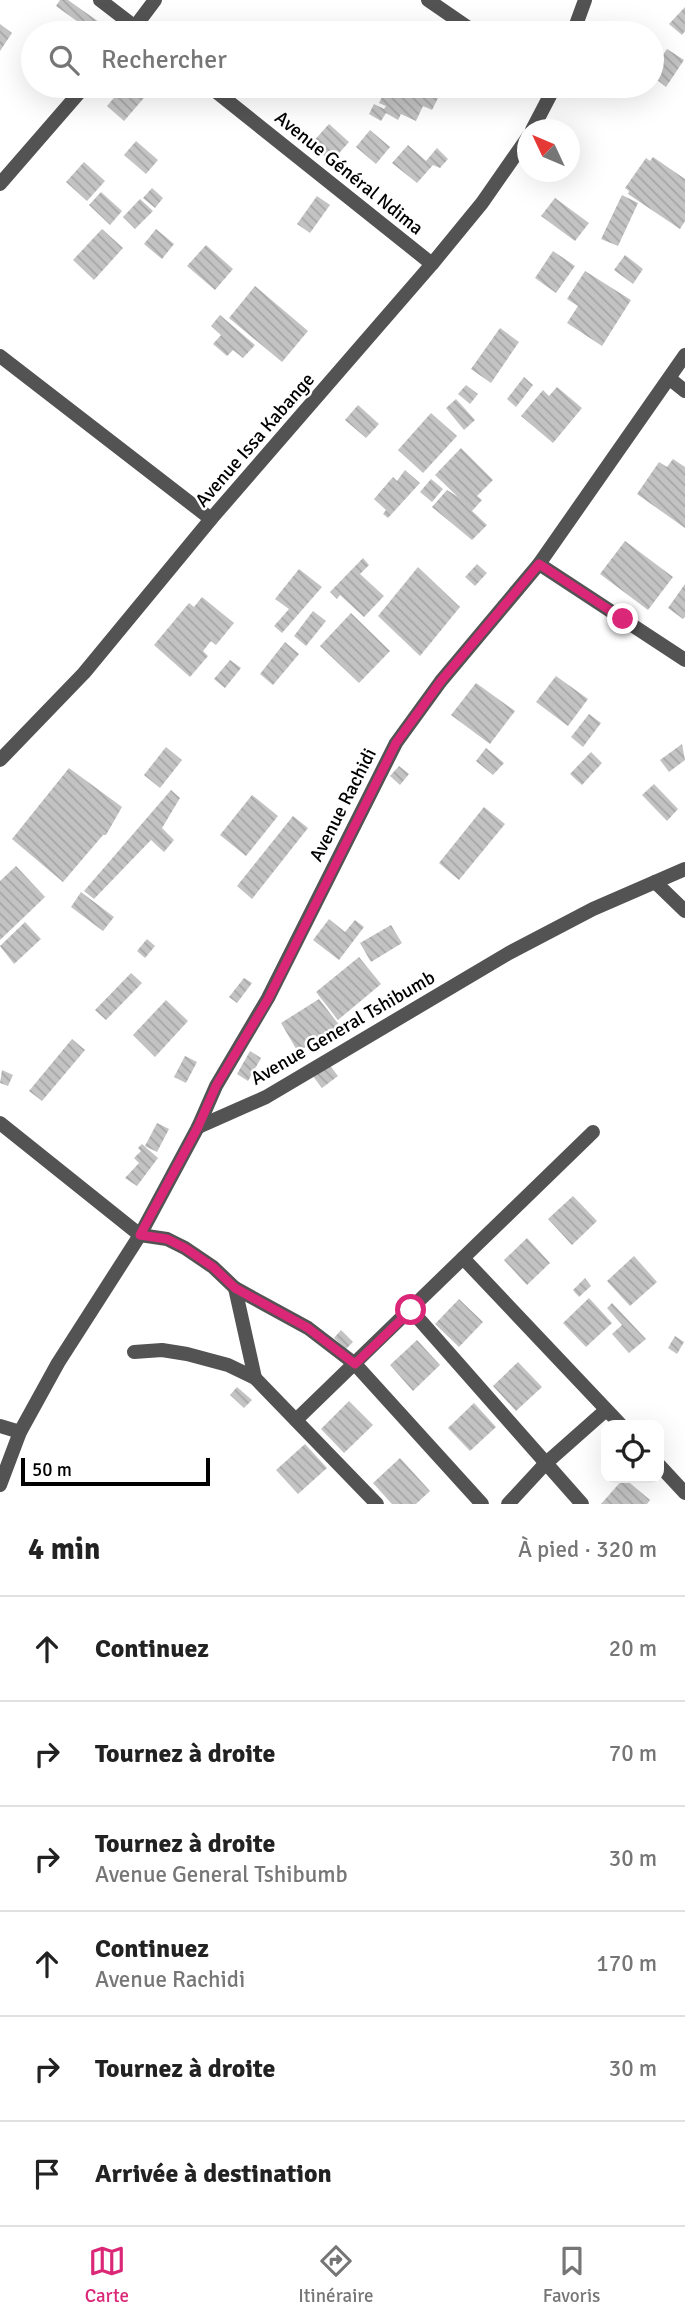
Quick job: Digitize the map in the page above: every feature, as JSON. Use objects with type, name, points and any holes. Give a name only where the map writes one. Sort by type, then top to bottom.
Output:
[{"type":"street","points":[[100,0],[124,21]]},
{"type":"street","points":[[142,21],[155,0]]},
{"type":"street","points":[[428,0],[459,21]]},
{"type":"street","points":[[577,21],[585,0]]},
{"type":"street","points":[[0,184],[75,98]]},
{"type":"street","name":"Avenue Général Ndima","points":[[224,98],[432,264]]},
{"type":"street","points":[[536,119],[547,98]]},
{"type":"street","name":"Avenue Issa Kabange","points":[[0,760],[84,673],[211,519],[432,264],[482,203],[517,152]]},
{"type":"street","name":"Avenue Rachidi","points":[[198,1127],[216,1086],[268,999],[396,743],[441,681],[539,564],[685,355]]},
{"type":"street","points":[[0,356],[211,519]]},
{"type":"street","points":[[670,379],[685,391]]},
{"type":"street","points":[[539,564],[685,660]]},
{"type":"street","name":"Avenue General Tshibumb","points":[[198,1127],[266,1097],[509,953],[593,909],[685,869]]},
{"type":"street","points":[[656,882],[685,911]]},
{"type":"street","points":[[0,1123],[140,1235],[167,1239],[185,1248],[213,1267],[235,1288],[308,1328],[355,1364],[482,1504]]},
{"type":"street","points":[[0,1485],[20,1432],[58,1363],[140,1235],[198,1127]]},
{"type":"street","points":[[296,1420],[593,1132]]},
{"type":"street","points":[[463,1258],[616,1420]]},
{"type":"street","points":[[235,1288],[256,1378]]},
{"type":"street","points":[[411,1310],[582,1504]]},
{"type":"street","points":[[134,1352],[162,1350],[187,1354],[228,1365],[256,1378],[377,1504]]},
{"type":"street","points":[[508,1504],[545,1464],[606,1410]]},
{"type":"street","points":[[0,1426],[20,1432]]},
{"type":"street","points":[[664,1470],[685,1493]]},
{"type":"building","points":[[60,0],[68,0],[98,21],[77,21],[56,6]]},
{"type":"building","points":[[685,7],[685,31],[682,35],[669,24]]},
{"type":"building","points":[[0,24],[12,33],[0,51]]},
{"type":"building","points":[[667,49],[684,60],[666,87],[664,85],[664,53]]},
{"type":"building","points":[[114,98],[144,98],[124,121],[107,106]]},
{"type":"building","points":[[381,98],[438,98],[432,110],[423,106],[416,121],[401,114],[398,120],[386,113],[381,121],[369,114],[374,104],[384,109],[386,106],[379,103]]},
{"type":"building","points":[[329,124],[349,142],[331,162],[311,144]]},
{"type":"building","points":[[370,130],[390,147],[376,164],[356,147]]},
{"type":"building","points":[[136,141],[158,160],[146,174],[124,155]]},
{"type":"building","points":[[408,145],[426,161],[437,148],[448,159],[440,168],[433,165],[417,183],[392,163]]},
{"type":"building","points":[[653,157],[685,179],[685,221],[680,229],[628,194],[629,191],[625,188],[646,158],[650,161]]},
{"type":"building","points":[[84,162],[105,181],[87,201],[66,182]]},
{"type":"building","points":[[152,188],[163,198],[155,208],[143,198]]},
{"type":"building","points":[[101,192],[122,211],[110,225],[89,205]]},
{"type":"building","points":[[622,195],[638,203],[618,246],[601,239]]},
{"type":"building","points":[[317,196],[330,205],[310,233],[297,224]]},
{"type":"building","points":[[555,198],[589,223],[575,241],[541,216]]},
{"type":"building","points":[[140,199],[153,211],[135,229],[123,217]]},
{"type":"building","points":[[102,229],[123,248],[94,280],[73,260]]},
{"type":"building","points":[[156,229],[174,244],[162,259],[144,244]]},
{"type":"building","points":[[206,245],[233,269],[215,290],[187,266]]},
{"type":"building","points":[[553,251],[575,266],[556,293],[535,278]]},
{"type":"building","points":[[625,255],[643,269],[633,284],[614,270]]},
{"type":"building","points":[[585,271],[631,300],[602,346],[567,323],[578,306],[567,299]]},
{"type":"building","points":[[255,286],[308,331],[282,362],[229,318]]},
{"type":"building","points":[[220,315],[255,345],[243,358],[233,350],[227,356],[213,344],[221,335],[211,326]]},
{"type":"building","points":[[500,328],[519,342],[491,383],[471,369]]},
{"type":"building","points":[[524,377],[533,385],[516,407],[507,399]]},
{"type":"building","points":[[466,385],[478,394],[470,404],[458,394]]},
{"type":"building","points":[[557,387],[582,408],[553,443],[521,416],[543,390],[549,396]]},
{"type":"building","points":[[456,399],[475,420],[464,430],[446,408]]},
{"type":"building","points":[[358,405],[379,424],[366,438],[345,420]]},
{"type":"building","points":[[431,413],[457,436],[423,473],[398,450]]},
{"type":"building","points":[[461,448],[493,480],[477,496],[482,500],[472,511],[487,525],[472,540],[432,507],[447,490],[458,497],[435,475]]},
{"type":"building","points":[[673,459],[685,467],[685,528],[637,494],[659,462],[667,467]]},
{"type":"building","points":[[405,470],[420,483],[388,518],[383,514],[386,510],[374,499],[393,477],[397,481]]},
{"type":"building","points":[[431,479],[443,489],[432,502],[420,492]]},
{"type":"building","points":[[625,541],[673,577],[648,610],[600,574]]},
{"type":"building","points":[[363,558],[369,565],[360,574],[384,596],[364,617],[340,595],[337,599],[330,592]]},
{"type":"building","points":[[477,564],[487,573],[475,586],[465,577]]},
{"type":"building","points":[[418,567],[460,607],[420,656],[378,616]]},
{"type":"building","points":[[299,569],[322,587],[282,633],[274,626],[289,609],[275,599]]},
{"type":"building","points":[[685,584],[685,617],[683,619],[668,608]]},
{"type":"building","points":[[202,597],[234,623],[216,645],[211,641],[203,651],[208,656],[190,677],[154,645],[189,603],[194,607]]},
{"type":"building","points":[[313,611],[326,621],[306,646],[294,636]]},
{"type":"building","points":[[351,613],[390,651],[359,683],[320,646]]},
{"type":"building","points":[[285,642],[299,654],[273,685],[260,674]]},
{"type":"building","points":[[230,660],[241,668],[225,688],[214,679]]},
{"type":"building","points":[[556,676],[588,699],[568,726],[536,702]]},
{"type":"building","points":[[476,683],[515,711],[490,744],[451,715]]},
{"type":"building","points":[[589,714],[601,723],[583,747],[571,737]]},
{"type":"building","points":[[682,744],[685,760],[669,772],[660,760]]},
{"type":"building","points":[[166,747],[182,760],[160,788],[144,775]]},
{"type":"building","points":[[486,748],[504,763],[493,775],[476,761]]},
{"type":"building","points":[[591,752],[602,763],[582,785],[570,774]]},
{"type":"building","points":[[399,766],[409,774],[400,785],[390,776]]},
{"type":"building","points":[[69,768],[122,807],[106,835],[103,835],[63,882],[12,839]]},
{"type":"building","points":[[654,784],[678,809],[667,821],[642,795]]},
{"type":"building","points":[[171,790],[180,798],[162,828],[174,840],[164,852],[151,840],[94,899],[84,891]]},
{"type":"building","points":[[252,795],[278,816],[246,856],[220,835]]},
{"type":"building","points":[[484,807],[505,824],[459,880],[439,863]]},
{"type":"building","points":[[293,816],[308,828],[252,899],[237,886]]},
{"type":"building","points":[[16,866],[45,897],[0,940],[0,881]]},
{"type":"building","points":[[81,892],[114,917],[103,931],[71,907]]},
{"type":"building","points":[[329,919],[345,932],[355,920],[364,927],[339,960],[313,940]]},
{"type":"building","points":[[25,922],[41,939],[14,964],[0,946]]},
{"type":"building","points":[[391,925],[402,943],[371,962],[360,943]]},
{"type":"building","points":[[147,939],[155,946],[145,958],[137,951]]},
{"type":"building","points":[[359,957],[381,984],[338,1020],[316,992]]},
{"type":"building","points":[[131,973],[142,983],[106,1020],[95,1010]]},
{"type":"building","points":[[244,978],[252,983],[237,1003],[229,997]]},
{"type":"building","points":[[319,999],[340,1026],[298,1052],[281,1023]]},
{"type":"building","points":[[166,1000],[188,1021],[155,1057],[133,1035]]},
{"type":"building","points":[[72,1039],[85,1050],[42,1101],[29,1091]]},
{"type":"building","points":[[250,1051],[261,1058],[248,1081],[237,1074]]},
{"type":"building","points":[[185,1056],[197,1062],[186,1083],[174,1077]]},
{"type":"building","points":[[328,1063],[338,1076],[322,1088],[312,1075]]},
{"type":"building","points":[[2,1070],[13,1075],[8,1086],[0,1083]]},
{"type":"building","points":[[157,1123],[169,1129],[157,1152],[145,1146]]},
{"type":"building","points":[[142,1144],[158,1158],[137,1186],[125,1178],[139,1163],[134,1158],[141,1151],[138,1148]]},
{"type":"building","points":[[573,1196],[597,1221],[572,1245],[548,1219]]},
{"type":"building","points":[[527,1238],[550,1263],[527,1285],[504,1260]]},
{"type":"building","points":[[634,1256],[657,1282],[630,1306],[607,1281]]},
{"type":"building","points":[[585,1278],[591,1286],[579,1297],[573,1290]]},
{"type":"building","points":[[589,1298],[612,1323],[586,1347],[563,1323]]},
{"type":"building","points":[[459,1299],[483,1322],[459,1347],[435,1324]]},
{"type":"building","points":[[612,1303],[646,1339],[629,1353],[612,1334],[622,1325],[607,1308]]},
{"type":"building","points":[[341,1330],[353,1342],[346,1349],[334,1338]]},
{"type":"building","points":[[675,1336],[684,1342],[677,1354],[668,1348]]},
{"type":"building","points":[[417,1340],[440,1365],[413,1391],[390,1365]]},
{"type":"building","points":[[518,1362],[542,1387],[516,1411],[493,1386]]},
{"type":"building","points":[[237,1387],[252,1400],[244,1408],[230,1395]]},
{"type":"building","points":[[349,1401],[373,1425],[344,1453],[321,1429]]},
{"type":"building","points":[[474,1403],[496,1427],[470,1451],[448,1428]]},
{"type":"building","points":[[305,1444],[327,1468],[298,1494],[276,1470]]},
{"type":"building","points":[[400,1458],[430,1491],[416,1504],[392,1504],[373,1483]]},
{"type":"building","points":[[620,1483],[630,1483],[650,1500],[647,1504],[601,1504]]},
{"type":"route","points":[[411,1310],[355,1364],[308,1328],[235,1288],[213,1267],[185,1248],[167,1239],[140,1235],[198,1127],[216,1086],[268,999],[396,743],[441,681],[539,564],[623,619]]}]
